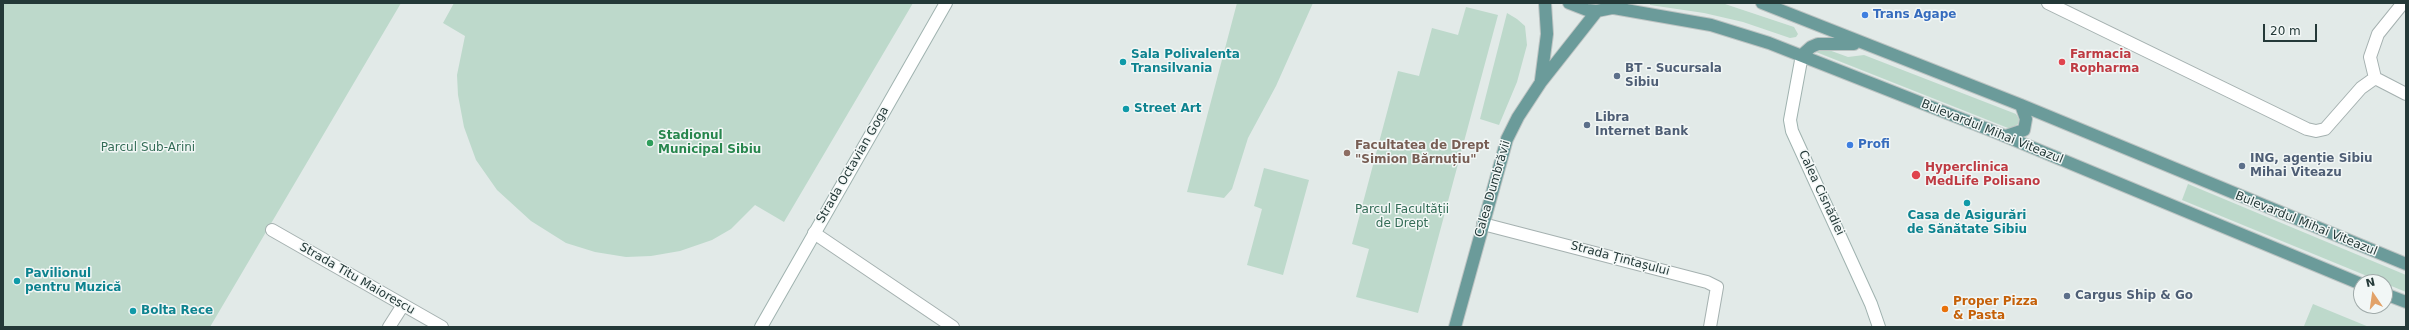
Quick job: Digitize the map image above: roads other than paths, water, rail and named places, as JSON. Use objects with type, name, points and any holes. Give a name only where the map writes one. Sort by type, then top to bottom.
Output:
[{"type":"main road","name":"Calea Dumbrăvii","points":[[1541,82],[1547,34],[1545,3]]},
{"type":"main road","points":[[1569,3],[1587,10],[1597,11],[1614,8],[1627,3]]},
{"type":"main road","name":"Bulevardul Mihai Viteazul","points":[[1762,3],[2021,105],[2406,264]]},
{"type":"main road","name":"Bulevardul Mihai Viteazul","points":[[1614,8],[1711,26],[1802,56],[2006,136],[2353,281]]},
{"type":"main road","name":"Calea Dumbrăvii","points":[[1455,327],[1507,139],[1518,117],[1541,82],[1597,11]]},
{"type":"main road","points":[[1802,56],[1811,46],[1826,42],[1867,45]]},
{"type":"main road","points":[[2006,136],[2024,130],[2026,119],[2021,105]]},
{"type":"main road","points":[[2393,297],[2406,302]]},
{"type":"street","name":"Strada Octavian Goga","points":[[761,327],[946,3]]},
{"type":"street","points":[[2048,3],[2307,130],[2316,131],[2325,129],[2362,88],[2375,78]]},
{"type":"street","points":[[2403,3],[2378,34],[2372,45],[2370,57],[2375,78],[2406,94]]},
{"type":"street","name":"Calea Cisnădiei","points":[[1802,56],[1790,120],[1792,131],[1871,304],[1879,327]]},
{"type":"street","name":"Strada Țintașului","points":[[1483,224],[1707,282],[1716,287],[1717,294],[1710,327]]},
{"type":"street","name":"Strada Titu Maiorescu","points":[[272,230],[442,327]]},
{"type":"street","points":[[814,233],[953,327]]},
{"type":"street","points":[[389,327],[403,306]]},
{"type":"place","name":"Trans Agape","points":[[1865,15]]},
{"type":"place","name":"Sala Polivalenta Transilvania","points":[[1123,62]]},
{"type":"place","name":"Farmacia Ropharma","points":[[2062,62]]},
{"type":"place","name":"BT - Sucursala Sibiu","points":[[1617,76]]},
{"type":"place","name":"Street Art","points":[[1126,109]]},
{"type":"place","name":"Libra Internet Bank","points":[[1587,125]]},
{"type":"place","name":"Stadionul Municipal Sibiu","points":[[650,143]]},
{"type":"place","name":"Profi","points":[[1850,145]]},
{"type":"place","name":"Facultatea de Drept \"Simion Bărnuțiu\"","points":[[1347,153]]},
{"type":"place","name":"ING, agenție Sibiu Mihai Viteazu","points":[[2242,166]]},
{"type":"place","name":"Hyperclinica MedLife Polisano","points":[[1916,175]]},
{"type":"place","name":"Casa de Asigurări de Sănătate Sibiu","points":[[1967,203]]},
{"type":"place","name":"Pavilionul pentru Muzică","points":[[17,281]]},
{"type":"place","name":"Cargus Ship & Go","points":[[2067,296]]},
{"type":"place","name":"Proper Pizza & Pasta","points":[[1945,309]]},
{"type":"place","name":"Bolta Rece","points":[[133,311]]},
{"type":"park label","name":"Parcul Sub-Arini","points":[[148,148]]},
{"type":"park label","name":"Parcul Facultății de Drept","points":[[1402,217]]}]
